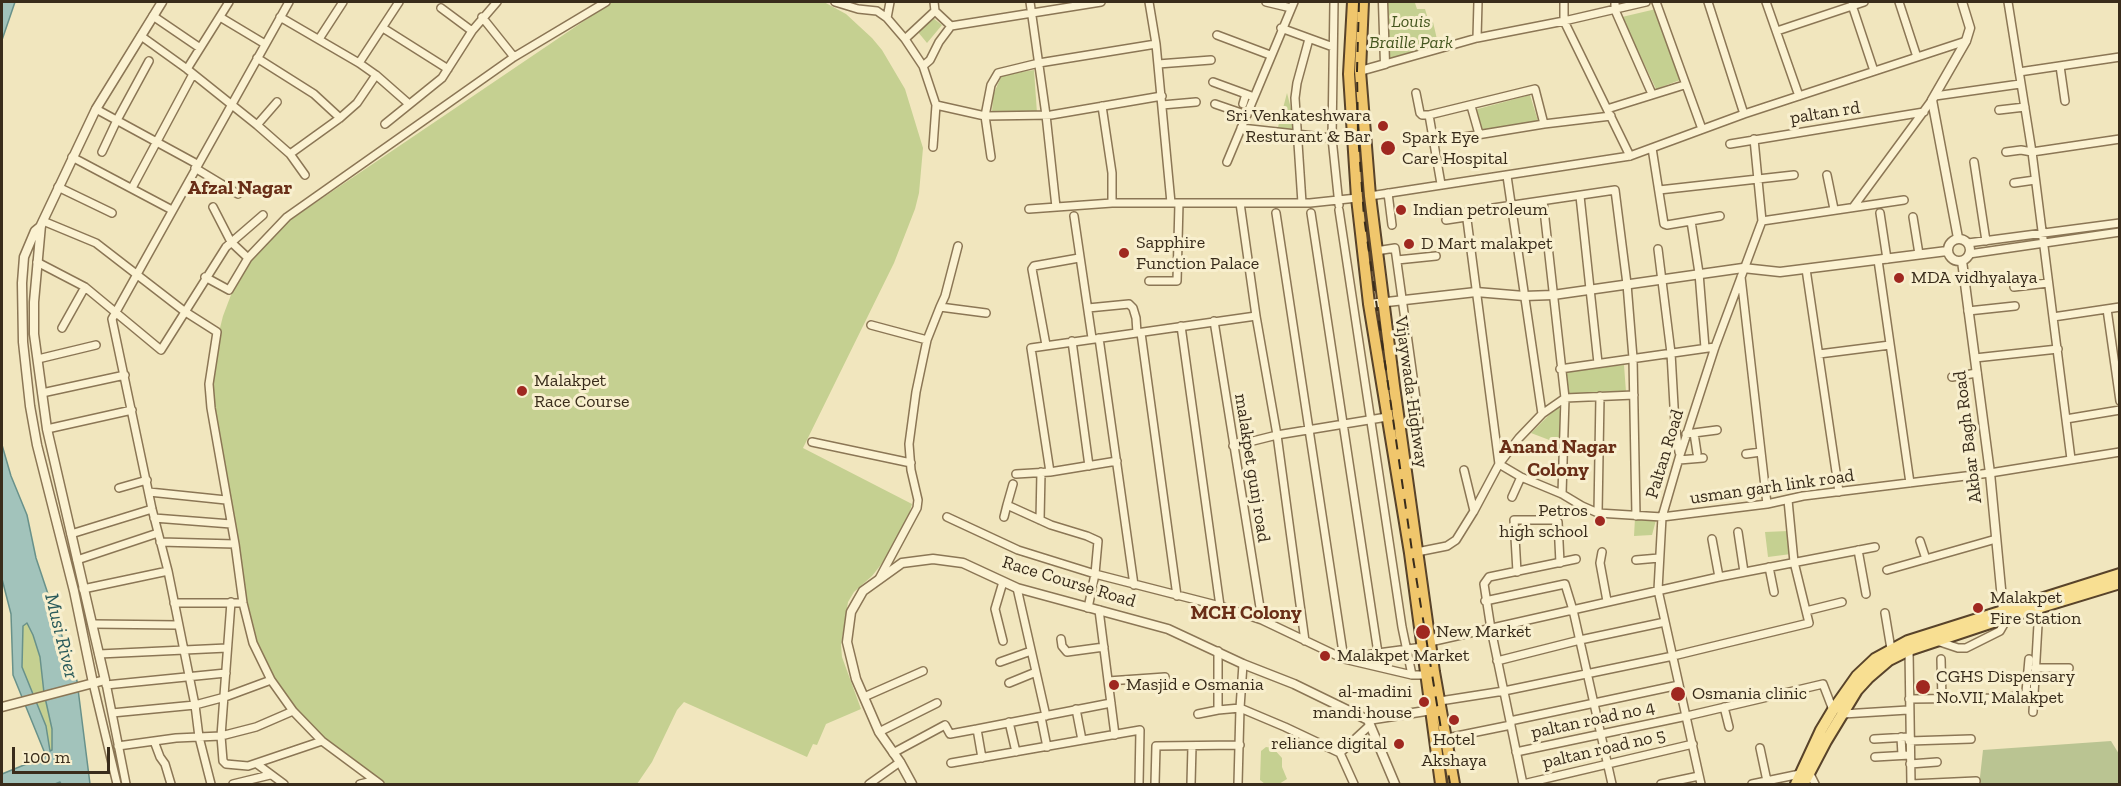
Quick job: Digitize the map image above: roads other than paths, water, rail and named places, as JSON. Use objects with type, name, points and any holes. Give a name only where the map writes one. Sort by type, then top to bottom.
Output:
[{"type":"highway","name":"Vijaywada Highway","points":[[1353,2],[1348,74],[1357,198],[1369,304],[1426,645],[1440,700],[1454,784]]},
{"type":"highway","name":"Vijaywada Highway","points":[[1363,2],[1360,71],[1370,196],[1382,302],[1417,552],[1427,675],[1441,784]]},
{"type":"main road","points":[[1802,779],[1857,676],[1875,658],[1892,649],[2005,614],[2120,574]]},
{"type":"main road","points":[[1838,712],[1868,678],[1889,660],[1909,650],[2005,614],[2116,584]]},
{"type":"street","points":[[117,784],[89,685],[74,591],[37,445],[23,342],[22,283],[24,257],[35,231],[42,223],[96,109],[162,2]]},
{"type":"street","points":[[187,69],[229,2]]},
{"type":"street","points":[[211,784],[199,737],[195,705],[168,571],[152,509],[112,319],[289,2]]},
{"type":"street","points":[[319,39],[343,2]]},
{"type":"street","points":[[359,63],[399,2]]},
{"type":"street","points":[[384,124],[435,84],[448,69],[482,17],[496,2]]},
{"type":"street","points":[[205,277],[229,290],[248,258],[288,217],[514,57],[606,2]]},
{"type":"street","points":[[835,2],[858,5],[877,11],[887,18],[905,39],[923,66],[936,105],[933,147]]},
{"type":"street","points":[[887,18],[890,2]]},
{"type":"street","points":[[934,2],[935,11],[951,26]]},
{"type":"street","points":[[1030,2],[1056,207]]},
{"type":"street","points":[[923,66],[930,60],[939,42],[951,26],[1101,2]]},
{"type":"street","points":[[1149,2],[1175,203],[1177,281],[1149,281]]},
{"type":"street","points":[[1227,162],[1241,128],[1241,116],[1292,5],[1269,2]]},
{"type":"street","points":[[1334,2],[1332,138],[1339,205],[1406,651],[1412,675]]},
{"type":"street","points":[[1383,2],[1385,64]]},
{"type":"street","points":[[1477,38],[1478,2]]},
{"type":"street","points":[[1564,2],[1564,21],[1629,156]]},
{"type":"street","points":[[1360,71],[1477,38],[1564,21],[1615,6],[1646,2]]},
{"type":"street","points":[[1656,2],[1684,85],[1702,129]]},
{"type":"street","points":[[1708,2],[1744,114]]},
{"type":"street","points":[[1766,2],[1799,96]]},
{"type":"street","points":[[1777,31],[1864,2]]},
{"type":"street","points":[[1899,2],[1917,57]]},
{"type":"street","points":[[1854,206],[1934,98],[1966,41],[1970,28],[1962,2]]},
{"type":"street","points":[[2008,2],[2032,152],[2071,459]]},
{"type":"street","points":[[1852,5],[1874,71]]},
{"type":"street","points":[[1615,6],[1652,94]]},
{"type":"street","points":[[441,8],[472,31]]},
{"type":"street","points":[[905,39],[935,11]]},
{"type":"street","points":[[153,16],[200,48]]},
{"type":"street","points":[[220,16],[265,44]]},
{"type":"street","points":[[280,17],[359,63],[409,104]]},
{"type":"street","points":[[482,17],[514,57]]},
{"type":"street","points":[[383,28],[448,69]]},
{"type":"street","points":[[1281,28],[1333,47]]},
{"type":"street","points":[[1217,35],[1270,55]]},
{"type":"street","points":[[141,36],[187,69],[257,125],[290,154],[305,175]]},
{"type":"street","points":[[1302,203],[1295,98],[1309,39]]},
{"type":"street","points":[[1370,196],[1629,156],[1744,114],[1966,41]]},
{"type":"street","points":[[991,157],[985,116],[991,85],[998,73],[1039,63],[1156,44]]},
{"type":"street","points":[[2019,72],[2120,57]]},
{"type":"street","points":[[257,58],[314,94],[340,118]]},
{"type":"street","points":[[1158,64],[1211,60]]},
{"type":"street","points":[[102,152],[150,61]]},
{"type":"street","points":[[2060,66],[2065,101]]},
{"type":"street","points":[[132,188],[193,74]]},
{"type":"street","points":[[290,154],[357,103],[376,75]]},
{"type":"street","points":[[1213,82],[1250,96]]},
{"type":"street","points":[[1934,98],[2020,84]]},
{"type":"street","points":[[1434,142],[1609,113],[1652,94],[1684,85]]},
{"type":"street","points":[[1416,93],[1420,112],[1422,115],[1429,115],[1535,89],[1544,124]]},
{"type":"street","points":[[936,105],[985,116],[1046,115],[1162,96]]},
{"type":"street","points":[[1243,104],[1250,96]]},
{"type":"street","points":[[1934,98],[1958,238]]},
{"type":"street","points":[[257,125],[277,102]]},
{"type":"street","points":[[1162,105],[1196,102]]},
{"type":"street","points":[[1215,104],[1241,116]]},
{"type":"street","points":[[1102,106],[1112,172],[1112,203]]},
{"type":"street","points":[[1471,106],[1479,134]]},
{"type":"street","points":[[1999,110],[2025,107]]},
{"type":"street","points":[[96,109],[156,141],[238,194]]},
{"type":"street","name":"paltan rd","points":[[1730,144],[1924,112]]},
{"type":"street","points":[[1429,115],[1441,184]]},
{"type":"street","points":[[1241,128],[1332,138]]},
{"type":"street","name":"Paltan Road","points":[[1701,784],[1658,590],[1662,517],[1683,445],[1690,434],[1715,347],[1762,220],[1754,139]]},
{"type":"street","points":[[2006,152],[2021,150],[2032,152],[2120,139]]},
{"type":"street","points":[[1652,148],[1664,224],[1719,216]]},
{"type":"street","points":[[72,157],[172,210]]},
{"type":"street","points":[[1974,162],[1986,241]]},
{"type":"street","points":[[1659,190],[1794,175]]},
{"type":"street","points":[[1507,176],[1542,414]]},
{"type":"street","points":[[1827,176],[1834,209]]},
{"type":"street","points":[[2014,183],[2035,180]]},
{"type":"street","points":[[58,187],[112,213]]},
{"type":"street","points":[[1499,464],[1466,212],[1616,190],[1628,284],[1633,358],[1636,516]]},
{"type":"street","points":[[1388,193],[1392,225]]},
{"type":"street","points":[[1580,196],[1598,363]]},
{"type":"street","points":[[1029,209],[1112,203],[1339,205],[1357,198]]},
{"type":"street","points":[[1762,220],[1904,200]]},
{"type":"street","points":[[1543,201],[1564,398],[1562,494]]},
{"type":"street","points":[[1240,203],[1256,316],[1277,435],[1305,641]]},
{"type":"street","points":[[213,207],[231,242],[248,258]]},
{"type":"street","points":[[1276,213],[1344,659]]},
{"type":"street","points":[[1311,213],[1378,653]]},
{"type":"street","points":[[1880,213],[1890,345],[1910,483]]},
{"type":"street","points":[[38,262],[85,287],[161,350],[221,254],[231,242],[263,215]]},
{"type":"street","points":[[1074,216],[1079,258],[1117,461],[1134,585]]},
{"type":"street","points":[[1446,220],[1466,217]]},
{"type":"street","points":[[1913,217],[1919,254]]},
{"type":"street","points":[[1691,221],[1699,273],[1705,348]]},
{"type":"street","points":[[42,223],[34,302],[34,334],[47,429],[93,624],[126,784]]},
{"type":"street","points":[[42,223],[96,243],[184,311],[217,332],[209,384],[243,603],[254,643],[272,680],[293,711],[322,741],[377,783]]},
{"type":"street","points":[[1958,238],[1968,243],[2120,224]]},
{"type":"street","points":[[1958,238],[1949,243],[1947,251],[1952,259],[2120,232]]},
{"type":"street","name":"Akbar Bagh Road","points":[[1968,243],[1970,248],[1966,257],[1968,311],[1990,473],[2005,614]]},
{"type":"street","points":[[880,577],[918,500],[909,444],[916,392],[927,340],[945,296],[958,246]]},
{"type":"street","points":[[1376,251],[1395,248],[1403,300],[1419,423],[1400,425]]},
{"type":"street","points":[[1658,249],[1671,353],[1679,457],[1700,455],[1690,434],[1717,430]]},
{"type":"street","points":[[1369,304],[1476,292],[1524,296],[1553,295],[1699,273],[1780,272],[1947,251]]},
{"type":"street","points":[[1397,260],[1436,256]]},
{"type":"street","points":[[1046,345],[1032,270],[1034,266],[1079,258]]},
{"type":"street","points":[[1806,269],[1839,492]]},
{"type":"street","points":[[1742,272],[1767,504]]},
{"type":"street","points":[[2014,287],[2048,283]]},
{"type":"street","points":[[62,328],[85,287]]},
{"type":"street","points":[[1088,308],[1129,304],[1133,308],[1139,333],[1177,596]]},
{"type":"street","points":[[1968,311],[2015,306]]},
{"type":"street","points":[[940,307],[986,313]]},
{"type":"street","points":[[2053,317],[2120,308]]},
{"type":"street","points":[[2108,309],[2120,401]]},
{"type":"street","points":[[1050,472],[1031,348],[1256,316]]},
{"type":"street","name":"malakpet gunj road","points":[[1214,321],[1262,620]]},
{"type":"street","points":[[871,325],[927,340]]},
{"type":"street","points":[[1181,326],[1221,606]]},
{"type":"street","points":[[1072,341],[1089,466]]},
{"type":"street","points":[[38,359],[96,345]]},
{"type":"street","points":[[1819,354],[1890,345]]},
{"type":"street","points":[[1560,369],[1715,347]]},
{"type":"street","points":[[1975,358],[2058,349]]},
{"type":"street","points":[[1952,377],[1977,373]]},
{"type":"street","points":[[42,393],[125,375]]},
{"type":"street","points":[[1417,552],[1447,546],[1456,540],[1499,464],[1542,414],[1564,398],[1634,395]]},
{"type":"street","points":[[1598,513],[1600,396]]},
{"type":"street","points":[[47,429],[132,410]]},
{"type":"street","points":[[2066,419],[2120,410]]},
{"type":"street","points":[[1233,446],[1277,435],[1387,417]]},
{"type":"street","points":[[812,442],[911,464]]},
{"type":"street","points":[[1683,445],[1696,444]]},
{"type":"street","points":[[1746,454],[1761,452]]},
{"type":"street","name":"usman garh link road","points":[[1499,464],[1521,477],[1562,494],[1598,513],[1662,517],[1767,504],[1803,496],[1990,473],[2120,452]]},
{"type":"street","points":[[1016,474],[1050,472],[1117,461]]},
{"type":"street","points":[[1464,470],[1474,511]]},
{"type":"street","points":[[1040,520],[1041,472]]},
{"type":"street","points":[[1512,497],[1521,477]]},
{"type":"street","points":[[119,488],[147,480]]},
{"type":"street","points":[[1004,517],[1013,484]]},
{"type":"street","points":[[149,492],[226,500]]},
{"type":"street","points":[[1440,700],[1504,691],[1673,656],[1809,623],[1794,562],[1788,500]]},
{"type":"street","points":[[1007,505],[1051,525],[1095,539],[1098,542],[1095,574],[1088,608]]},
{"type":"street","points":[[71,534],[152,509]]},
{"type":"street","points":[[947,517],[1018,550],[1134,585],[1221,606],[1262,620],[1344,659],[1412,675],[1427,675]]},
{"type":"street","points":[[154,518],[231,524]]},
{"type":"street","points":[[1517,572],[1514,520],[1556,520],[1558,522],[1560,563]]},
{"type":"street","points":[[1738,532],[1744,572]]},
{"type":"street","points":[[77,560],[158,533]]},
{"type":"street","points":[[1712,539],[1719,577]]},
{"type":"street","points":[[1887,570],[1996,539]]},
{"type":"street","points":[[1920,541],[1926,560]]},
{"type":"street","points":[[160,542],[235,544]]},
{"type":"street","points":[[1344,659],[1406,651],[1607,601],[1875,547]]},
{"type":"street","points":[[1858,550],[1866,594]]},
{"type":"street","points":[[1602,552],[1600,563],[1607,601]]},
{"type":"street","name":"Race Course Road","points":[[912,784],[879,732],[856,679],[847,642],[851,612],[863,591],[880,577],[902,564],[933,558],[963,562],[1017,588],[1168,629],[1243,664],[1294,684],[1369,723]]},
{"type":"street","points":[[1636,560],[1659,558]]},
{"type":"street","points":[[1523,784],[1483,588],[1489,577],[1576,559]]},
{"type":"street","points":[[1769,567],[1774,592]]},
{"type":"street","points":[[83,589],[168,571]]},
{"type":"street","points":[[1003,582],[995,609],[1003,641]]},
{"type":"street","points":[[1485,601],[1563,583],[1566,586],[1612,784]]},
{"type":"street","points":[[1017,588],[1036,672],[1047,747]]},
{"type":"street","points":[[231,602],[221,736],[223,761],[248,766],[322,741]]},
{"type":"street","points":[[1806,611],[1842,602]]},
{"type":"street","points":[[174,603],[243,603]]},
{"type":"street","points":[[2033,712],[2039,606]]},
{"type":"street","points":[[1099,610],[1115,735]]},
{"type":"street","points":[[1885,613],[1892,649]]},
{"type":"street","points":[[1497,661],[1665,622]]},
{"type":"street","points":[[93,624],[178,625]]},
{"type":"street","points":[[1061,639],[1062,646],[1067,652],[1104,647]]},
{"type":"street","points":[[99,654],[227,648]]},
{"type":"street","points":[[1909,650],[1906,755],[1910,764],[1911,784],[1976,781]]},
{"type":"street","points":[[1000,662],[1031,651]]},
{"type":"street","points":[[1218,651],[1218,710]]},
{"type":"street","points":[[1941,659],[1942,700]]},
{"type":"street","points":[[1909,699],[2004,698],[2024,695],[2030,659]]},
{"type":"street","points":[[1238,784],[1243,664]]},
{"type":"street","points":[[2035,668],[2069,668]]},
{"type":"street","points":[[864,697],[923,671]]},
{"type":"street","points":[[1009,683],[1036,672]]},
{"type":"street","points":[[2,707],[89,685],[226,673]]},
{"type":"street","points":[[1108,681],[1165,677]]},
{"type":"street","points":[[112,713],[195,705],[272,680]]},
{"type":"street","name":"paltan road no 4","points":[[1516,752],[1687,716],[1823,684],[1838,712]]},
{"type":"street","points":[[1447,738],[1679,685]]},
{"type":"street","points":[[879,732],[937,703]]},
{"type":"street","points":[[893,753],[945,725],[950,734],[1111,703]]},
{"type":"street","points":[[1724,707],[1729,727]]},
{"type":"street","points":[[1198,714],[1240,708],[1285,727],[1340,753],[1354,784]]},
{"type":"street","points":[[1076,709],[1082,740]]},
{"type":"street","points":[[1340,753],[1369,723],[1432,710]]},
{"type":"street","points":[[1838,712],[1908,710]]},
{"type":"street","points":[[118,746],[221,736],[256,727],[293,711]]},
{"type":"street","points":[[1009,722],[1016,752]]},
{"type":"street","points":[[1369,723],[1395,784]]},
{"type":"street","points":[[977,729],[982,758]]},
{"type":"street","points":[[951,763],[1140,730],[1139,784]]},
{"type":"street","points":[[1874,739],[1971,739]]},
{"type":"street","points":[[154,741],[171,784]]},
{"type":"street","name":"paltan road no 5","points":[[1523,784],[1693,744]]},
{"type":"street","points":[[1155,784],[1156,746],[1240,745]]},
{"type":"street","points":[[1191,784],[1192,746]]},
{"type":"street","points":[[1760,748],[1767,781]]},
{"type":"street","points":[[1140,750],[1155,750]]},
{"type":"street","points":[[1875,757],[1906,755]]},
{"type":"street","points":[[868,784],[900,762]]},
{"type":"street","points":[[1910,764],[1937,762]]},
{"type":"street","points":[[257,764],[284,784]]},
{"type":"street","points":[[233,784],[270,775]]},
{"type":"street","points":[[1661,784],[1699,776]]},
{"type":"street","points":[[1752,784],[1802,779],[1815,784]]},
{"type":"street","points":[[360,784],[377,783]]},
{"type":"water","points":[[2,2],[15,2],[2,40]]},
{"type":"water","name":"Musi River","points":[[2,445],[11,476],[27,515],[36,558],[77,681],[90,784],[61,784],[60,782],[55,784],[2,784],[2,774],[46,756],[13,675],[11,614],[2,579]],"holes":[[[27,623],[40,657],[44,693],[52,729],[52,750],[50,751],[46,726],[22,667],[23,626]]]},
{"type":"railway","points":[[1359,2],[1358,133],[1364,217],[1413,558],[1450,784]]},
{"type":"place","name":"Sri Venkateshwara Resturant & Bar","points":[[1383,126]]},
{"type":"place","name":"Spark Eye Care Hospital","points":[[1388,148]]},
{"type":"place","name":"Indian petroleum","points":[[1401,210]]},
{"type":"place","name":"D Mart malakpet","points":[[1409,244]]},
{"type":"place","name":"Sapphire Function Palace","points":[[1124,253]]},
{"type":"place","name":"MDA vidhyalaya","points":[[1899,278]]},
{"type":"place","name":"Malakpet Race Course","points":[[522,391]]},
{"type":"place","name":"Petros high school","points":[[1600,521]]},
{"type":"place","name":"Malakpet Fire Station","points":[[1978,608]]},
{"type":"place","name":"New Market","points":[[1423,632]]},
{"type":"place","name":"Malakpet Market","points":[[1325,656]]},
{"type":"place","name":"Masjid e Osmania","points":[[1114,685]]},
{"type":"place","name":"CGHS Dispensary No.VII, Malakpet","points":[[1923,687]]},
{"type":"place","name":"Osmania clinic","points":[[1678,694]]},
{"type":"place","name":"al-madini mandi house","points":[[1424,702]]},
{"type":"place","name":"Hotel Akshaya","points":[[1454,720]]},
{"type":"place","name":"reliance digital","points":[[1399,744]]},
{"type":"district","name":"Afzal Nagar","points":[[240,188]]},
{"type":"district","name":"Anand Nagar Colony","points":[[1558,458]]},
{"type":"district","name":"MCH Colony","points":[[1246,613]]},
{"type":"park label","name":"Louis Braille Park","points":[[1411,32]]}]
